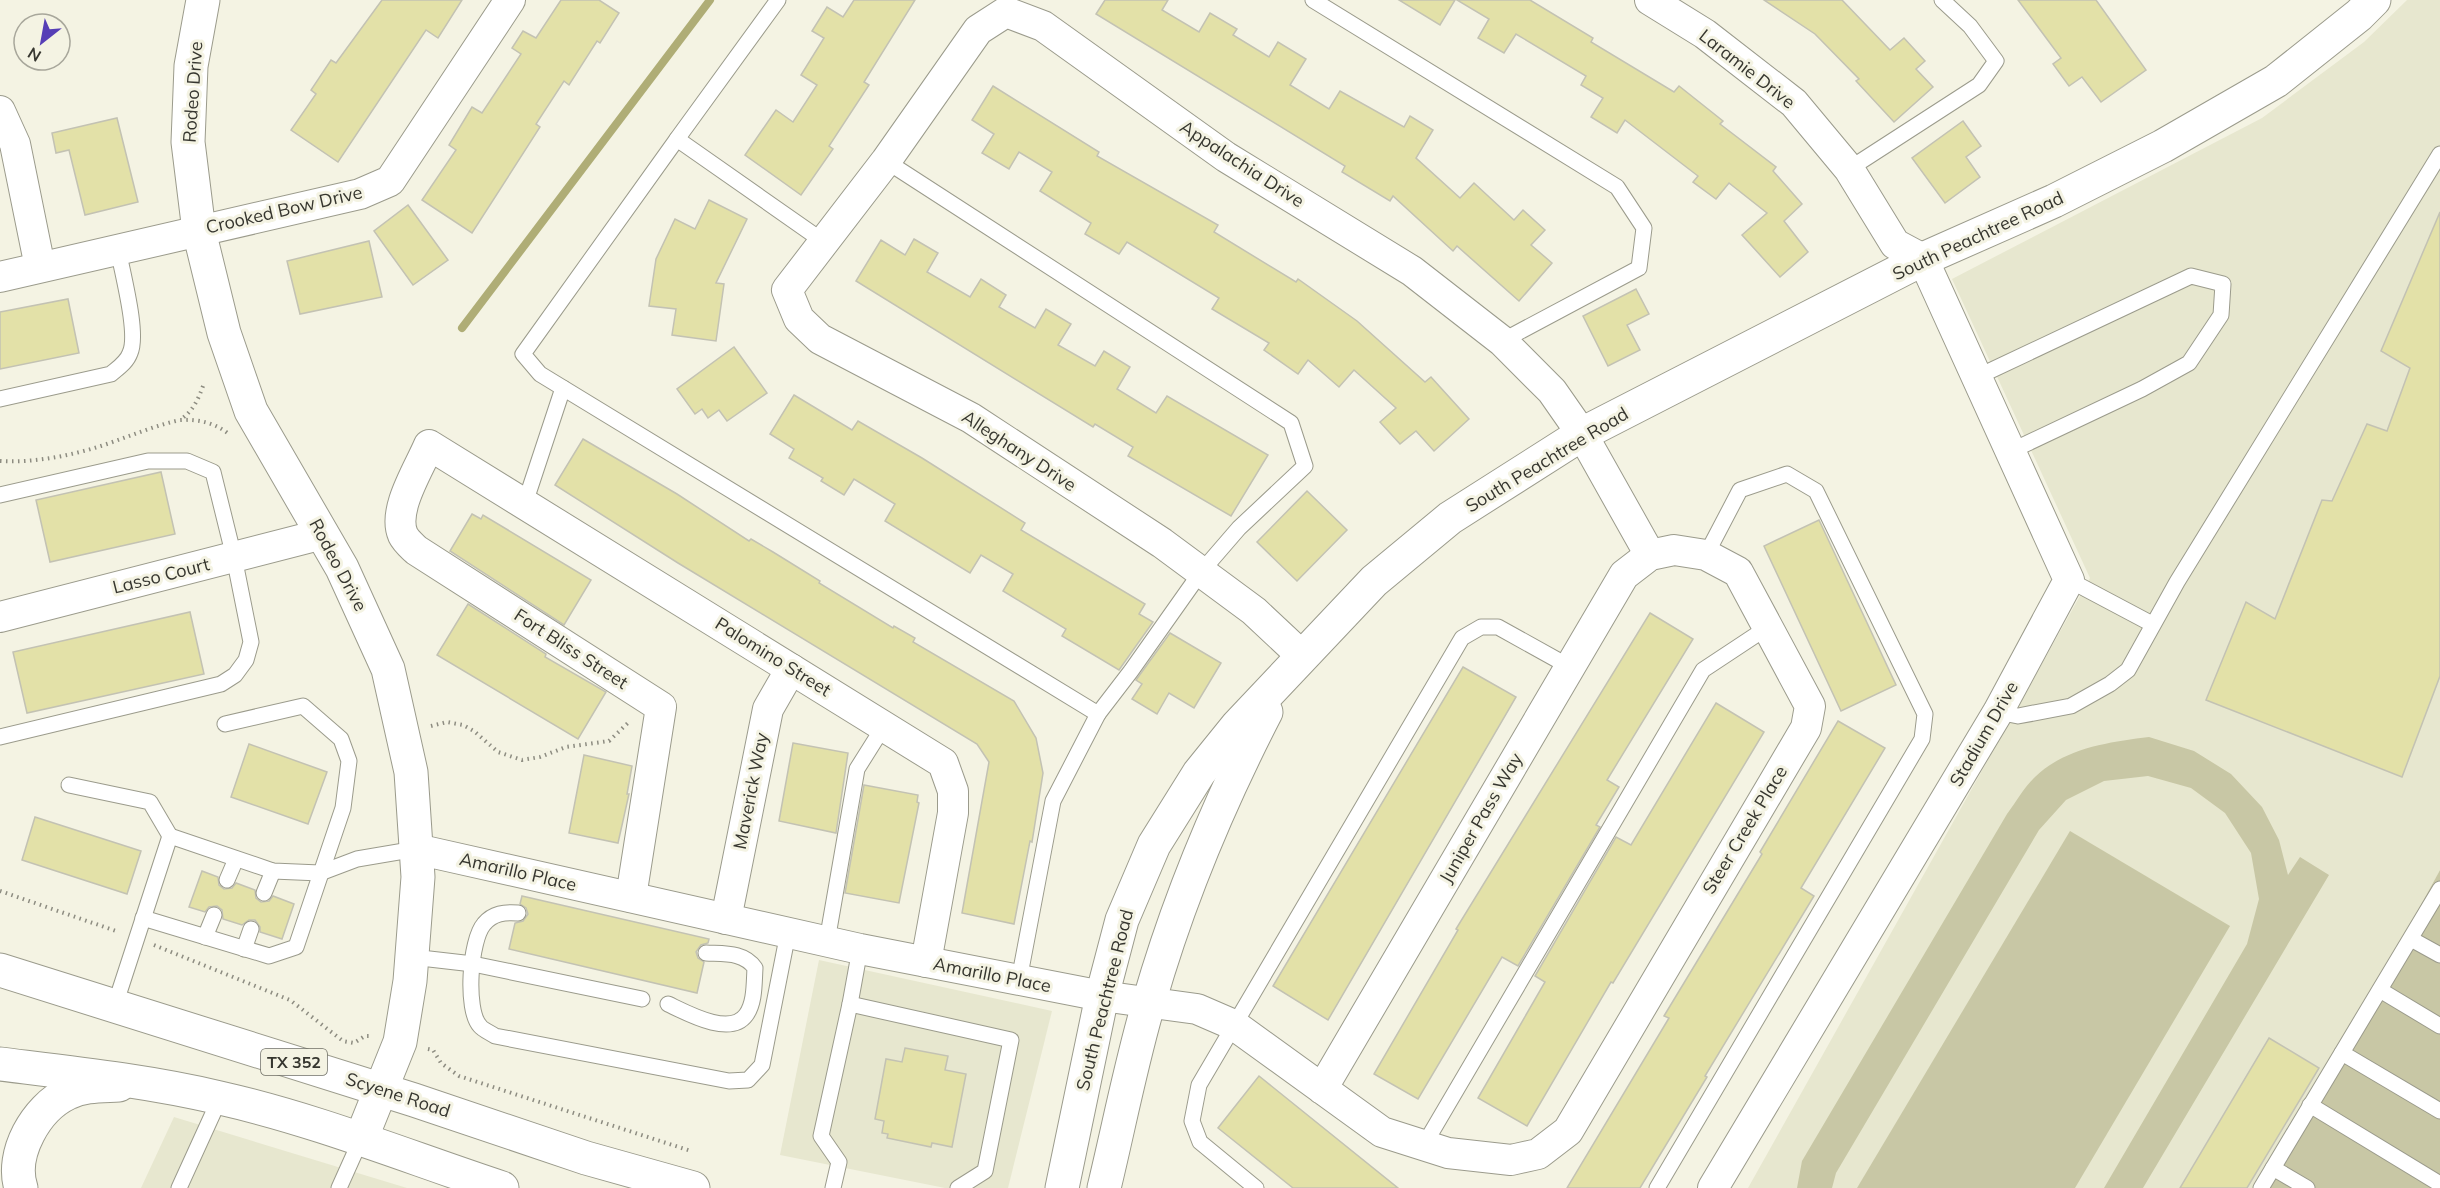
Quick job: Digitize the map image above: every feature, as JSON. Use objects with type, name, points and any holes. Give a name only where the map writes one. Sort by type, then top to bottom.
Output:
[{"type":"main road","name":"Rodeo Drive","points":[[203,0],[191,66],[188,142],[199,231],[224,333],[251,411],[342,568],[388,669],[411,772],[418,877],[400,1042],[360,1139]]},
{"type":"main road","name":"South Peachtree Road","points":[[1062,1188],[1102,996],[1122,920],[1154,845],[1198,773],[1237,726],[1374,580],[1450,518],[1582,434],[1923,259],[2054,201],[2173,140],[2276,81],[2359,15],[2374,0]]},
{"type":"main road","points":[[1104,1188],[1149,1003],[1202,845],[1232,777],[1295,665]]},
{"type":"main road","name":"Scyene Road","points":[[0,970],[381,1090],[586,1158],[693,1188]]},
{"type":"main road","points":[[0,1064],[140,1083],[220,1098],[322,1125],[360,1139],[445,1179],[502,1188]]},
{"type":"main road","points":[[21,1188],[19,1167],[22,1146],[31,1127],[44,1112],[65,1094],[81,1088],[140,1083]]},
{"type":"street","name":"Crooked Bow Drive","points":[[0,277],[360,194],[390,182],[510,0]]},
{"type":"street","name":"Laramie Drive","points":[[1650,0],[1705,34],[1794,103],[1849,170],[1895,244],[1923,259]]},
{"type":"street","name":"Appalachia Drive","points":[[824,242],[886,161],[978,30],[1006,12],[1043,26],[1226,157],[1412,271],[1502,341],[1552,391],[1582,434],[1650,555]]},
{"type":"street","points":[[0,111],[40,267]]},
{"type":"street","name":"Alleghany Drive","points":[[824,242],[787,290],[799,319],[820,339],[971,418],[1162,543],[1254,611],[1295,665]]},
{"type":"street","points":[[1923,259],[2069,580]]},
{"type":"street","name":"Palomino Street","points":[[429,445],[943,763],[953,791],[953,813],[926,962]]},
{"type":"street","name":"Fort Bliss Street","points":[[429,445],[404,501],[401,518],[404,536],[416,550],[661,707],[631,897]]},
{"type":"street","name":"Lasso Court","points":[[0,617],[323,534]]},
{"type":"street","name":"Steer Creek Place","points":[[1538,1154],[1568,1131],[1806,728],[1810,706],[1738,572],[1706,555],[1674,550],[1650,555]]},
{"type":"street","name":"Juniper Pass Way","points":[[1322,1089],[1624,575],[1650,555]]},
{"type":"street","name":"Stadium Drive","points":[[1713,1188],[1998,712],[2069,580]]},
{"type":"street","name":"Maverick Way","points":[[726,919],[768,709],[791,669]]},
{"type":"street","name":"Amarillo Place","points":[[416,849],[860,949],[1102,996],[1197,1009],[1233,1025],[1382,1132],[1448,1153],[1511,1160],[1538,1154]]},
{"type":"lane","points":[[778,0],[523,354],[540,374],[1098,714]]},
{"type":"lane","points":[[1314,0],[1617,187],[1644,228],[1639,268],[1502,341]]},
{"type":"lane","points":[[1849,170],[1979,85],[1996,61],[1970,26],[1942,0]]},
{"type":"lane","points":[[677,140],[824,242]]},
{"type":"lane","points":[[1998,712],[2018,716],[2071,706],[2110,684],[2128,670],[2152,624],[2440,154]]},
{"type":"lane","points":[[886,161],[1291,423],[1305,466],[1239,528],[1201,572],[1098,714],[1053,801],[1019,980]]},
{"type":"lane","points":[[0,399],[111,374],[123,363],[130,354],[134,339],[118,249]]},
{"type":"lane","points":[[1977,377],[2191,276],[2223,284],[2221,315],[2189,363],[2142,389],[2011,451]]},
{"type":"lane","points":[[525,503],[563,388]]},
{"type":"lane","points":[[0,495],[148,461],[187,461],[213,472],[234,557],[250,642],[246,660],[235,675],[221,684],[0,736]]},
{"type":"lane","points":[[1657,1188],[1922,739],[1925,714],[1816,491],[1787,474],[1740,490],[1706,555]]},
{"type":"lane","points":[[2069,580],[2152,624]]},
{"type":"lane","points":[[1256,1188],[1200,1142],[1192,1121],[1199,1085],[1462,638],[1481,627],[1497,627],[1570,667]]},
{"type":"lane","points":[[1424,1145],[1703,670],[1768,627]]},
{"type":"lane","points":[[143,918],[269,956],[296,947],[343,808],[349,761],[341,739],[303,706],[225,724]]},
{"type":"lane","points":[[826,941],[857,769],[884,726]]},
{"type":"lane","points":[[69,785],[150,802],[170,836],[273,871],[320,873],[357,859],[416,849]]},
{"type":"lane","points":[[115,1005],[170,836]]},
{"type":"lane","points":[[227,880],[236,859]]},
{"type":"lane","points":[[264,893],[273,871]]},
{"type":"lane","points":[[2261,1188],[2440,889]]},
{"type":"lane","points":[[518,913],[505,912],[493,916],[484,924],[475,939],[470,999],[479,1026],[495,1036],[729,1081],[748,1080],[762,1065],[788,933]]},
{"type":"lane","points":[[205,937],[214,915]]},
{"type":"lane","points":[[244,949],[251,929]]},
{"type":"lane","points":[[2411,939],[2440,956]]},
{"type":"lane","points":[[833,1188],[839,1162],[821,1136],[860,949]]},
{"type":"lane","points":[[668,1004],[722,1025],[735,1023],[746,1015],[753,994],[755,968],[749,960],[735,955],[706,953]]},
{"type":"lane","points":[[411,957],[473,964],[642,999]]},
{"type":"lane","points":[[2380,990],[2440,1026]]},
{"type":"lane","points":[[850,1004],[1011,1040],[985,1171],[958,1188]]},
{"type":"lane","points":[[2342,1053],[2440,1111]]},
{"type":"lane","points":[[179,1188],[220,1098]]},
{"type":"lane","points":[[2310,1105],[2440,1184]]},
{"type":"lane","points":[[339,1188],[360,1139]]},
{"type":"lane","points":[[2273,1168],[2307,1188]]},
{"type":"path","points":[[180,420],[188,415],[197,403],[203,386]]},
{"type":"path","points":[[0,461],[61,456],[101,446],[155,425],[180,420],[191,419],[212,424],[231,436]]},
{"type":"path","points":[[431,726],[447,722],[463,725],[498,752],[522,760],[540,757],[566,747],[609,741],[631,721]]},
{"type":"path","points":[[0,891],[137,938],[290,999],[343,1041],[354,1043],[364,1036],[372,1036]]},
{"type":"path","points":[[433,1050],[441,1063],[459,1076],[691,1151]]},
{"type":"shaded area","points":[[2407,0],[2440,0],[2440,870],[2265,1188],[1748,1188],[2090,578],[1952,279],[2262,118],[2364,42]]},
{"type":"shaded area","points":[[2149,737],[2194,751],[2231,774],[2262,807],[2279,840],[2288,875],[2300,857],[2329,875],[2143,1188],[2104,1188],[2247,944],[2259,899],[2251,853],[2225,813],[2191,788],[2148,776],[2104,781],[2066,800],[2039,830],[1836,1173],[1832,1188],[1797,1188],[1802,1161],[2007,814],[2027,785],[2047,767],[2074,753],[2103,744]]},
{"type":"shaded area","points":[[2070,831],[2230,926],[2075,1188],[1857,1188]]},
{"type":"shaded area","points":[[2440,870],[2440,1188],[2265,1188]]},
{"type":"shaded area","points":[[819,960],[1052,1011],[1008,1188],[945,1188],[780,1155]]},
{"type":"shaded area","points":[[174,1117],[407,1188],[141,1188]]},
{"type":"building","points":[[382,0],[462,0],[438,38],[426,30],[338,162],[291,130],[316,94],[311,90],[331,60],[336,63]]},
{"type":"building","points":[[561,0],[599,0],[619,13],[600,43],[597,41],[569,85],[564,81],[536,124],[540,127],[472,233],[422,200],[456,150],[449,145],[472,107],[482,113],[521,54],[512,48],[523,31],[536,38]]},
{"type":"building","points":[[854,0],[915,0],[864,82],[869,85],[829,146],[833,149],[801,195],[745,155],[776,110],[793,122],[817,85],[801,75],[824,38],[812,31],[827,7],[843,17]]},
{"type":"building","points":[[1105,0],[1168,0],[1162,10],[1199,32],[1210,13],[1237,29],[1233,35],[1269,57],[1278,42],[1306,59],[1290,85],[1329,109],[1340,91],[1404,127],[1410,116],[1433,130],[1416,158],[1460,198],[1474,183],[1514,220],[1523,210],[1545,230],[1531,245],[1552,263],[1519,301],[1457,246],[1453,251],[1393,196],[1390,201],[1342,172],[1345,166],[1096,14]]},
{"type":"building","points":[[1399,0],[1455,0],[1440,25]]},
{"type":"building","points":[[1457,0],[1530,0],[1593,38],[1591,42],[1674,92],[1679,86],[1723,121],[1720,124],[1776,167],[1773,171],[1802,204],[1784,221],[1808,252],[1780,277],[1742,235],[1767,213],[1729,183],[1716,199],[1693,182],[1698,176],[1625,120],[1617,133],[1591,117],[1603,98],[1581,85],[1586,76],[1516,34],[1504,53],[1478,38],[1489,19]]},
{"type":"building","points":[[1764,0],[1842,0],[1890,50],[1904,38],[1925,61],[1916,69],[1933,87],[1894,122],[1856,81],[1859,79],[1815,34]]},
{"type":"building","points":[[2018,0],[2096,0],[2146,70],[2101,102],[2082,77],[2069,86],[2053,64],[2061,58]]},
{"type":"building","points":[[993,86],[1099,152],[1097,156],[1218,225],[1214,232],[1296,282],[1298,279],[1357,321],[1425,382],[1431,377],[1469,419],[1434,451],[1416,431],[1400,444],[1380,422],[1396,408],[1354,370],[1339,387],[1308,360],[1298,374],[1264,350],[1269,343],[1212,309],[1219,298],[1127,242],[1119,254],[1085,234],[1091,223],[1040,191],[1052,172],[1019,152],[1009,169],[982,153],[994,134],[972,120]]},
{"type":"building","points":[[117,118],[138,202],[85,215],[69,150],[56,153],[52,133]]},
{"type":"building","points":[[1963,121],[1981,146],[1966,157],[1980,177],[1945,203],[1912,158]]},
{"type":"building","points":[[709,200],[747,219],[716,283],[724,284],[716,341],[672,335],[676,309],[649,306],[656,259],[675,219],[695,229]]},
{"type":"building","points":[[408,205],[448,260],[413,285],[374,231]]},
{"type":"building","points":[[2440,212],[2440,676],[2402,777],[2206,700],[2246,602],[2275,619],[2322,500],[2332,501],[2367,424],[2387,431],[2410,368],[2381,351]]},
{"type":"building","points":[[914,239],[938,253],[927,272],[970,297],[981,279],[1006,295],[999,307],[1035,328],[1046,309],[1071,324],[1058,345],[1095,366],[1104,351],[1130,367],[1117,389],[1156,413],[1167,396],[1268,455],[1231,516],[1128,456],[1133,447],[1095,424],[1093,427],[856,281],[881,240],[905,255]]},
{"type":"building","points":[[369,241],[382,297],[300,314],[287,261]]},
{"type":"building","points":[[1636,289],[1649,314],[1627,325],[1640,350],[1608,366],[1583,316]]},
{"type":"building","points":[[68,299],[79,353],[0,369],[0,312]]},
{"type":"building","points":[[734,347],[767,393],[727,421],[719,410],[708,418],[702,409],[695,414],[677,389]]},
{"type":"building","points":[[794,395],[852,430],[858,421],[922,458],[1025,523],[1021,530],[1145,604],[1139,614],[1153,622],[1119,670],[1062,636],[1066,629],[1003,591],[1013,574],[981,555],[970,573],[885,521],[895,504],[854,479],[844,495],[821,481],[823,478],[789,458],[794,449],[770,434]]},
{"type":"building","points":[[583,439],[677,494],[749,541],[751,539],[773,552],[893,628],[894,626],[915,638],[913,642],[1014,701],[1036,738],[1043,773],[1032,842],[1030,841],[1014,924],[962,913],[989,762],[977,744],[678,563],[555,485]]},
{"type":"building","points":[[161,472],[175,534],[50,562],[36,500]]},
{"type":"building","points":[[1307,491],[1347,530],[1297,581],[1257,542]]},
{"type":"building","points":[[472,514],[481,519],[483,515],[591,580],[564,625],[450,551]]},
{"type":"building","points":[[1819,520],[1896,685],[1841,711],[1764,546]]},
{"type":"building","points":[[468,604],[546,654],[545,657],[606,692],[578,739],[437,655]]},
{"type":"building","points":[[190,612],[204,674],[27,713],[13,652]]},
{"type":"building","points":[[1650,613],[1693,639],[1607,780],[1619,787],[1596,825],[1600,827],[1518,966],[1502,957],[1418,1099],[1374,1074],[1458,930],[1456,929]]},
{"type":"building","points":[[1170,633],[1221,663],[1194,708],[1169,693],[1157,714],[1132,699],[1142,684],[1136,680]]},
{"type":"building","points":[[1463,667],[1516,697],[1328,1020],[1273,986]]},
{"type":"building","points":[[1716,703],[1764,732],[1613,983],[1611,982],[1527,1126],[1478,1098],[1545,982],[1535,976],[1616,837],[1631,845]]},
{"type":"building","points":[[1838,721],[1885,748],[1801,888],[1814,896],[1640,1188],[1567,1188],[1669,1018],[1664,1016],[1762,854],[1760,852]]},
{"type":"building","points":[[793,743],[848,753],[836,833],[779,821]]},
{"type":"building","points":[[249,744],[327,772],[308,824],[231,797]]},
{"type":"building","points":[[584,755],[632,766],[627,794],[629,794],[618,843],[569,833]]},
{"type":"building","points":[[864,785],[918,795],[917,802],[919,803],[899,903],[845,893]]},
{"type":"building","points":[[35,817],[141,851],[127,894],[22,860]]},
{"type":"building","points":[[202,871],[218,877],[219,885],[224,889],[232,888],[236,883],[255,890],[256,898],[261,902],[269,901],[273,896],[294,904],[282,939],[260,932],[260,927],[255,920],[249,920],[242,925],[223,919],[222,910],[217,906],[209,907],[205,912],[189,907]]},
{"type":"building","points":[[522,896],[709,939],[708,943],[701,945],[696,952],[698,958],[704,962],[697,993],[509,949],[515,923],[523,921],[528,914],[526,908],[520,904]]},
{"type":"building","points":[[2269,1038],[2319,1068],[2247,1188],[2180,1188]]},
{"type":"building","points":[[905,1048],[948,1056],[945,1070],[966,1074],[952,1147],[932,1143],[931,1147],[887,1138],[888,1134],[882,1133],[884,1121],[875,1119],[886,1059],[902,1062]]},
{"type":"building","points":[[1259,1076],[1398,1188],[1293,1188],[1218,1128]]},
{"type":"waterway","points":[[462,328],[710,0]]}]
